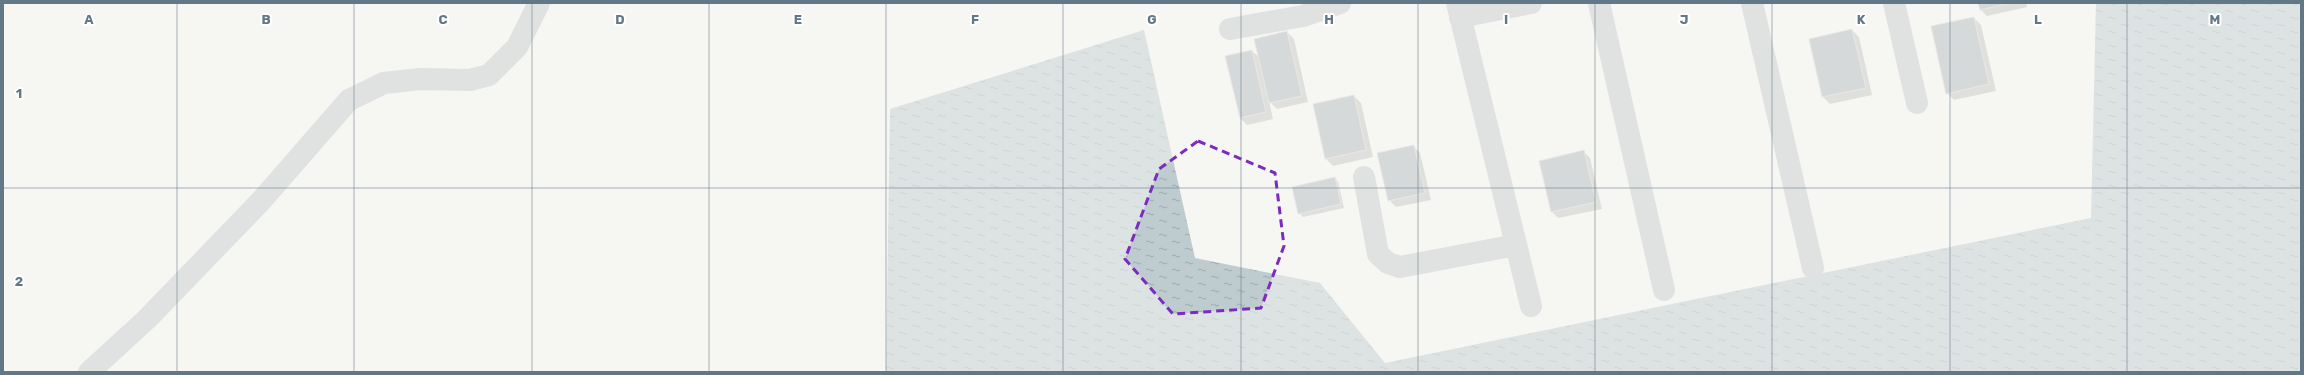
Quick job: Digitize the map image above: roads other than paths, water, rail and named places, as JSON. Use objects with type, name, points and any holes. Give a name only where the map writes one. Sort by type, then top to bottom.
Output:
[{"type":"street","points":[[89,372],[148,319],[260,202],[349,100],[384,83],[420,79],[470,80],[489,75],[517,47],[539,3]]},
{"type":"street","points":[[1230,29],[1304,16],[1340,3]]},
{"type":"street","points":[[1531,3],[1459,10],[1532,306]]},
{"type":"street","points":[[1599,3],[1664,290]]},
{"type":"street","points":[[1752,3],[1813,268]]},
{"type":"street","points":[[1894,3],[1916,103]]},
{"type":"street","points":[[1364,177],[1378,254],[1388,263],[1400,267],[1516,245]]},
{"type":"water","points":[[2096,3],[2301,3],[2301,372],[886,372],[890,109],[1144,30],[1195,258],[1320,283],[1385,363],[2091,218]]}]
